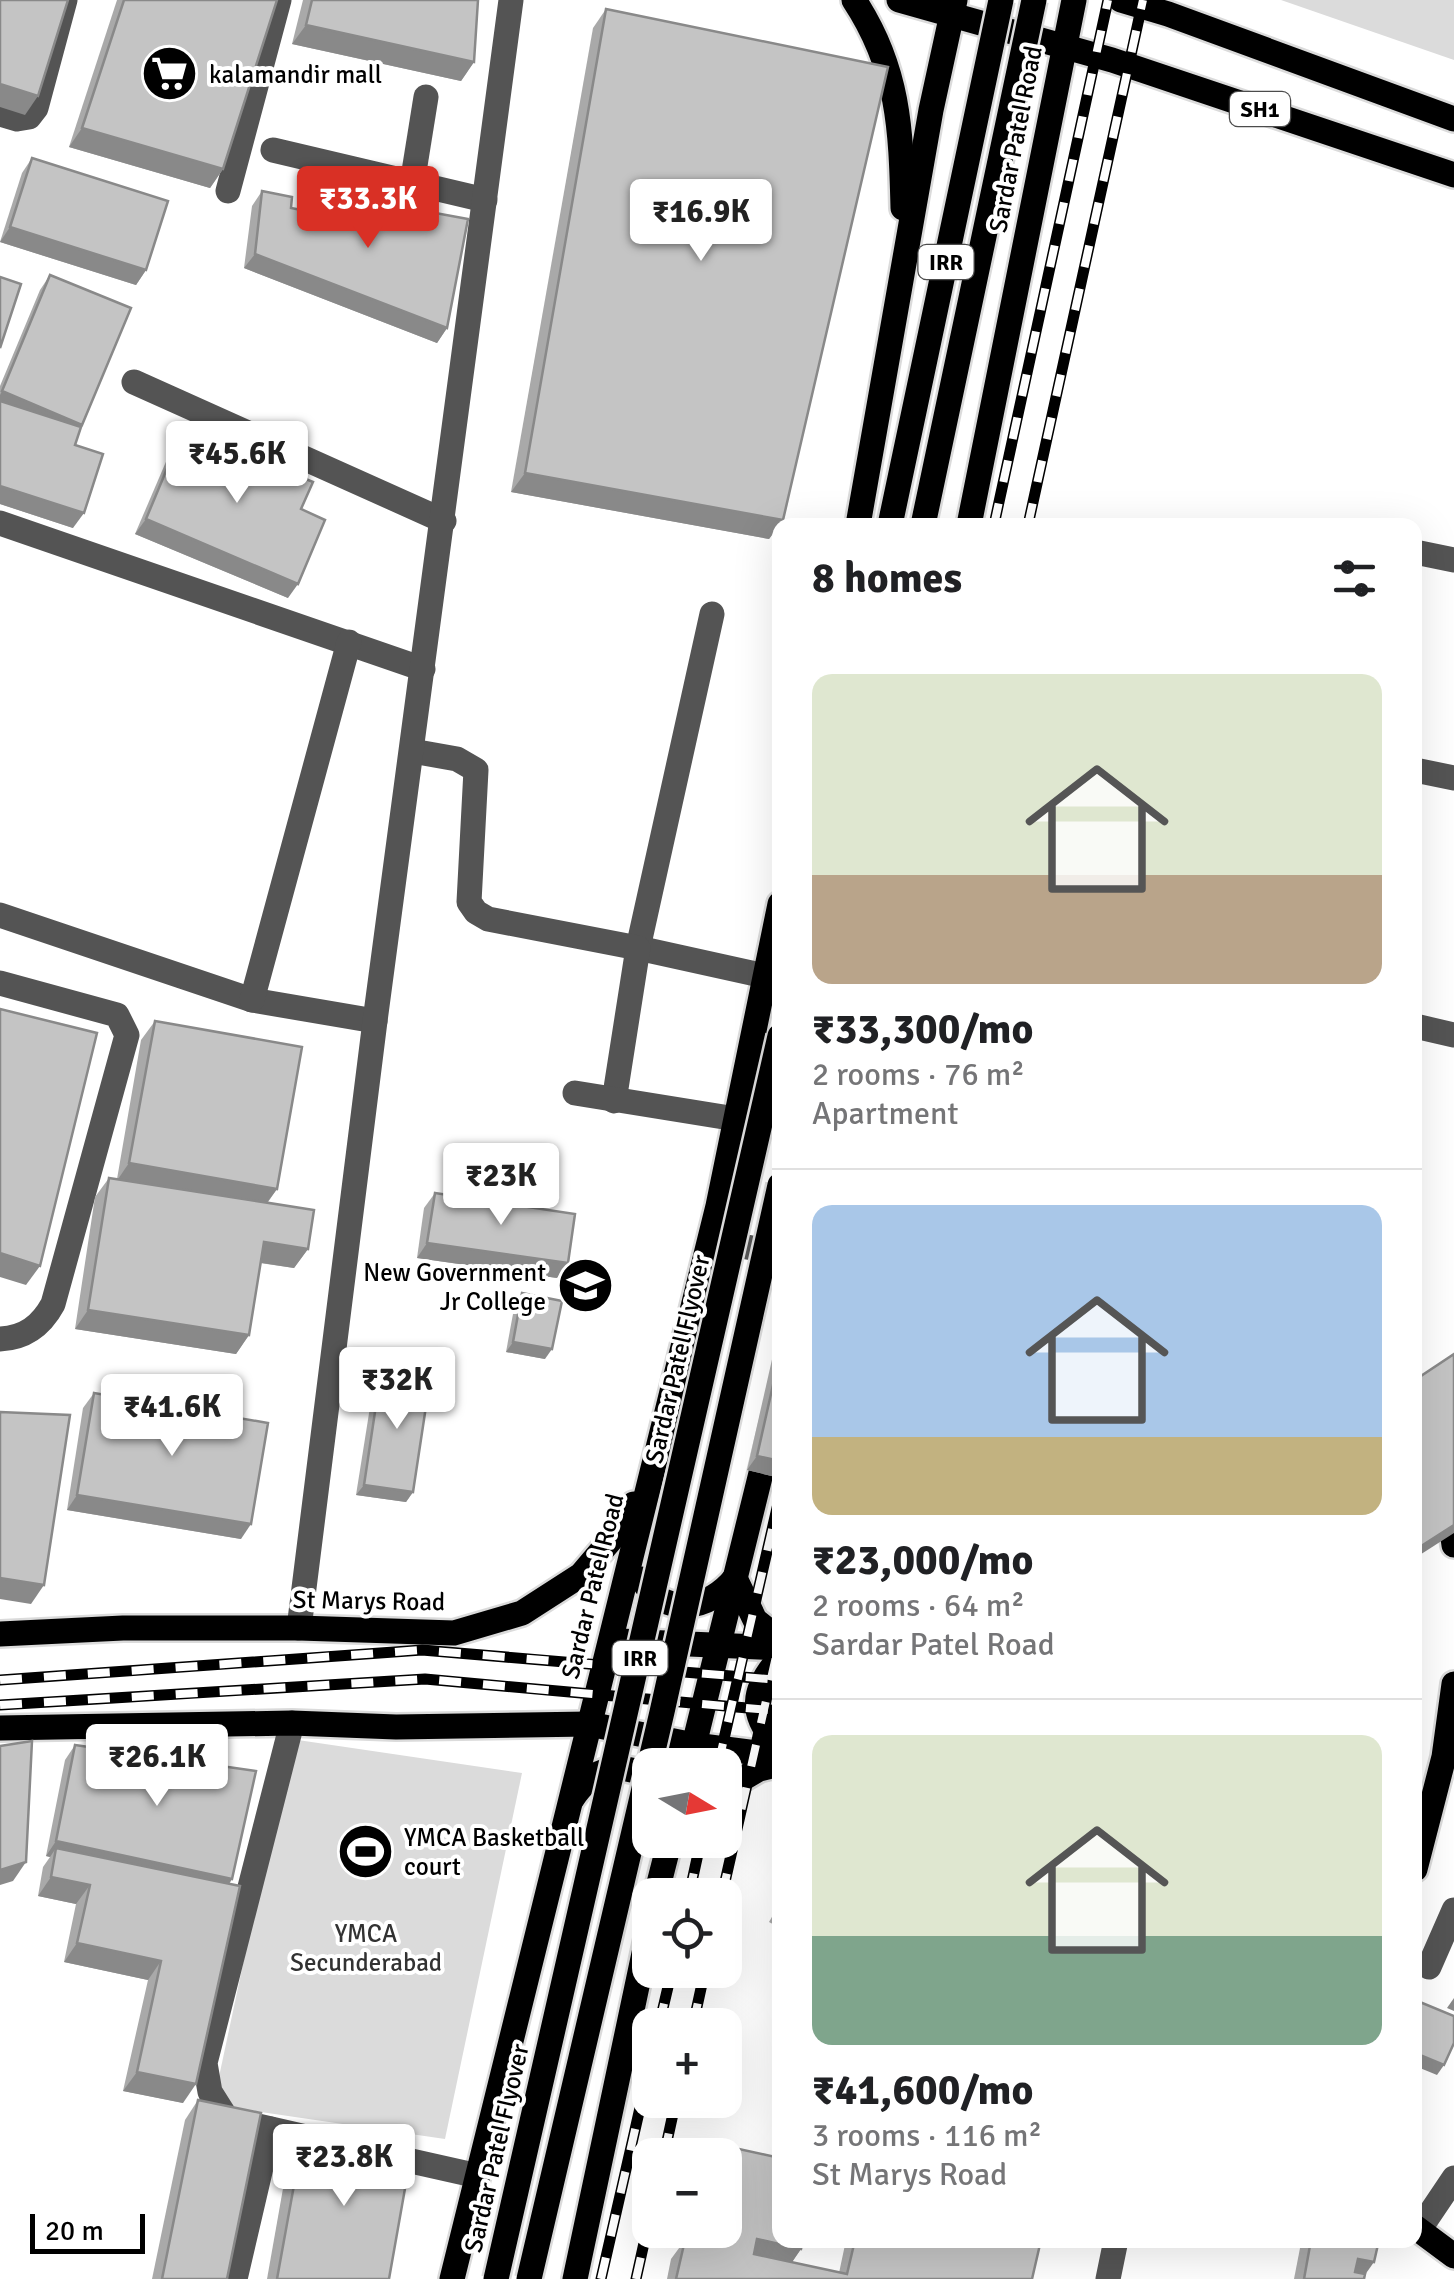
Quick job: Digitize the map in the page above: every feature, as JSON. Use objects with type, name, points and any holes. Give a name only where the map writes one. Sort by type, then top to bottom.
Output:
[{"type":"main road","points":[[854,0],[872,28],[887,64],[897,110],[905,258]]},
{"type":"main road","name":"SH1","points":[[898,0],[954,7],[1454,175]]},
{"type":"main road","name":"IRR","points":[[891,518],[1001,0]]},
{"type":"main road","name":"IRR","points":[[925,518],[1034,0]]},
{"type":"main road","name":"Sardar Patel Road","points":[[970,518],[1074,0]]},
{"type":"main road","name":"SH1","points":[[1121,0],[1454,119]]},
{"type":"main road","name":"IRR","points":[[859,518],[931,110],[954,7]]},
{"type":"main road","name":"Sardar Patel Road","points":[[452,2279],[709,1240],[772,942]]},
{"type":"main road","name":"Sardar Patel Flyover","points":[[496,2279],[772,1071]]},
{"type":"main road","name":"IRR","points":[[529,2279],[772,1221]]},
{"type":"main road","points":[[693,1748],[772,1429]]},
{"type":"main road","name":"St Marys Road","points":[[0,1634],[123,1628],[454,1633],[522,1613],[581,1575],[626,1522],[654,1457]]},
{"type":"main road","points":[[1444,1493],[1454,1545]]},
{"type":"main road","name":"IRR","points":[[636,1536],[635,1566],[648,1591],[673,1606],[702,1605],[726,1590],[736,1578]]},
{"type":"main road","points":[[736,1578],[755,1620],[772,1634]]},
{"type":"main road","points":[[610,1640],[772,1648]]},
{"type":"main road","points":[[772,1667],[762,1678],[756,1705],[764,1731],[772,1738]]},
{"type":"main road","points":[[1422,1842],[1444,1757],[1454,1684]]},
{"type":"main road","points":[[0,1728],[292,1723],[396,1727],[589,1724],[668,1748]]},
{"type":"main road","points":[[742,1756],[772,1756]]},
{"type":"main road","points":[[742,1778],[772,1766]]},
{"type":"main road","points":[[570,1803],[584,1781],[607,1768],[632,1768]]},
{"type":"main road","points":[[576,2279],[637,1988]]},
{"type":"main road","points":[[1422,2232],[1454,2256]]},
{"type":"street","points":[[0,114],[29,118],[36,108],[65,0]]},
{"type":"street","points":[[228,191],[279,0]]},
{"type":"street","points":[[299,1628],[374,1022],[511,0]]},
{"type":"street","points":[[412,184],[426,97]]},
{"type":"street","points":[[273,150],[485,200]]},
{"type":"street","points":[[134,382],[444,520]]},
{"type":"street","points":[[0,523],[423,669]]},
{"type":"street","points":[[1422,553],[1454,560]]},
{"type":"street","points":[[614,1101],[638,948],[712,614]]},
{"type":"street","points":[[252,1000],[349,642]]},
{"type":"street","points":[[412,751],[457,759],[476,770],[469,902],[476,912],[488,918],[765,976]]},
{"type":"street","points":[[1422,771],[1454,778]]},
{"type":"street","points":[[0,915],[252,1000],[374,1022]]},
{"type":"street","points":[[0,983],[117,1015],[126,1036],[53,1304],[44,1321],[29,1332],[0,1339]]},
{"type":"street","points":[[1422,1028],[1454,1035]]},
{"type":"street","points":[[575,1093],[736,1118]]},
{"type":"street","points":[[709,1240],[772,1252]]},
{"type":"street","points":[[292,1723],[204,2063],[210,2092],[227,2119],[478,2176]]},
{"type":"street","points":[[1429,1966],[1454,1910]]},
{"type":"street","points":[[236,2279],[270,2130]]},
{"type":"street","points":[[1422,2221],[1454,2178]]},
{"type":"street","points":[[1108,2279],[1114,2248]]},
{"type":"green space","points":[[1281,0],[1454,0],[1454,60]]},
{"type":"green space","name":"YMCA Secunderabad","points":[[291,1739],[522,1773],[445,2139],[213,2105]]},
{"type":"building","points":[[0,0],[68,0],[38,96],[0,84]]},
{"type":"building","name":"kalamandir mall","points":[[124,0],[277,0],[223,169],[82,128]]},
{"type":"building","points":[[312,0],[478,0],[474,62],[306,25]]},
{"type":"building","points":[[606,9],[888,67],[783,518],[525,473]]},
{"type":"building","points":[[32,158],[168,201],[146,270],[10,227]]},
{"type":"building","points":[[262,191],[292,197],[291,208],[317,213],[322,192],[362,199],[359,214],[406,222],[408,208],[468,219],[447,328],[255,254]]},
{"type":"building","points":[[50,275],[131,308],[82,425],[2,391]]},
{"type":"building","points":[[0,277],[21,284],[0,348]]},
{"type":"building","points":[[0,401],[81,427],[75,445],[103,454],[84,513],[0,486]]},
{"type":"building","points":[[184,428],[313,482],[301,509],[325,520],[298,584],[146,519]]},
{"type":"building","points":[[0,1009],[97,1033],[40,1266],[0,1253]]},
{"type":"building","points":[[155,1021],[302,1047],[277,1189],[129,1163]]},
{"type":"building","points":[[109,1178],[314,1210],[308,1249],[264,1242],[249,1335],[88,1310]]},
{"type":"building","points":[[435,1193],[575,1214],[568,1263],[427,1243]]},
{"type":"building","points":[[522,1293],[562,1301],[552,1349],[513,1342]]},
{"type":"building","points":[[1454,1354],[1454,1525],[1422,1546],[1422,1375]]},
{"type":"building","points":[[381,1372],[430,1380],[413,1492],[364,1485]]},
{"type":"building","points":[[772,1389],[772,1459],[757,1456]]},
{"type":"building","points":[[94,1393],[268,1423],[251,1524],[77,1495]]},
{"type":"building","points":[[0,1412],[70,1415],[44,1585],[0,1578]]},
{"type":"building","points":[[32,1741],[26,1862],[0,1870],[0,1746]]},
{"type":"building","points":[[75,1745],[256,1771],[232,1879],[56,1841]]},
{"type":"building","points":[[56,1848],[240,1886],[196,2084],[137,2072],[161,1961],[77,1943],[90,1885],[51,1877]]},
{"type":"building","points":[[1422,2003],[1454,2016],[1454,2043],[1444,2065],[1422,2056]]},
{"type":"building","points":[[198,2100],[261,2113],[227,2279],[162,2279]]},
{"type":"building","points":[[304,2130],[412,2149],[389,2279],[277,2279]]},
{"type":"building","points":[[742,2150],[772,2156],[772,2242],[757,2239],[754,2254],[847,2274],[853,2248],[1039,2248],[1032,2279],[676,2279],[683,2248],[742,2248]]},
{"type":"building","points":[[1310,2248],[1377,2248],[1374,2262],[1358,2259],[1355,2272],[1365,2274],[1364,2279],[1304,2279]]},
{"type":"railway","points":[[996,518],[1108,0]]},
{"type":"railway","points":[[1030,518],[1143,0]]},
{"type":"railway","points":[[722,1748],[772,1530]]},
{"type":"railway","points":[[0,1680],[422,1650],[772,1679]]},
{"type":"railway","points":[[726,1878],[772,1674]]},
{"type":"railway","points":[[0,1705],[425,1679],[772,1710]]},
{"type":"railway","points":[[693,1878],[697,1858]]},
{"type":"railway","points":[[663,2008],[668,1988]]},
{"type":"railway","points":[[697,2008],[701,1988]]},
{"type":"railway","points":[[601,2279],[638,2118]]},
{"type":"railway","points":[[668,2138],[672,2118]]},
{"type":"railway","points":[[636,2279],[643,2248]]},
{"type":"place","name":"kalamandir mall","points":[[170,74]]},
{"type":"place","name":"New Government Jr College","points":[[585,1286]]},
{"type":"place","name":"YMCA Basketball court","points":[[365,1851]]}]
